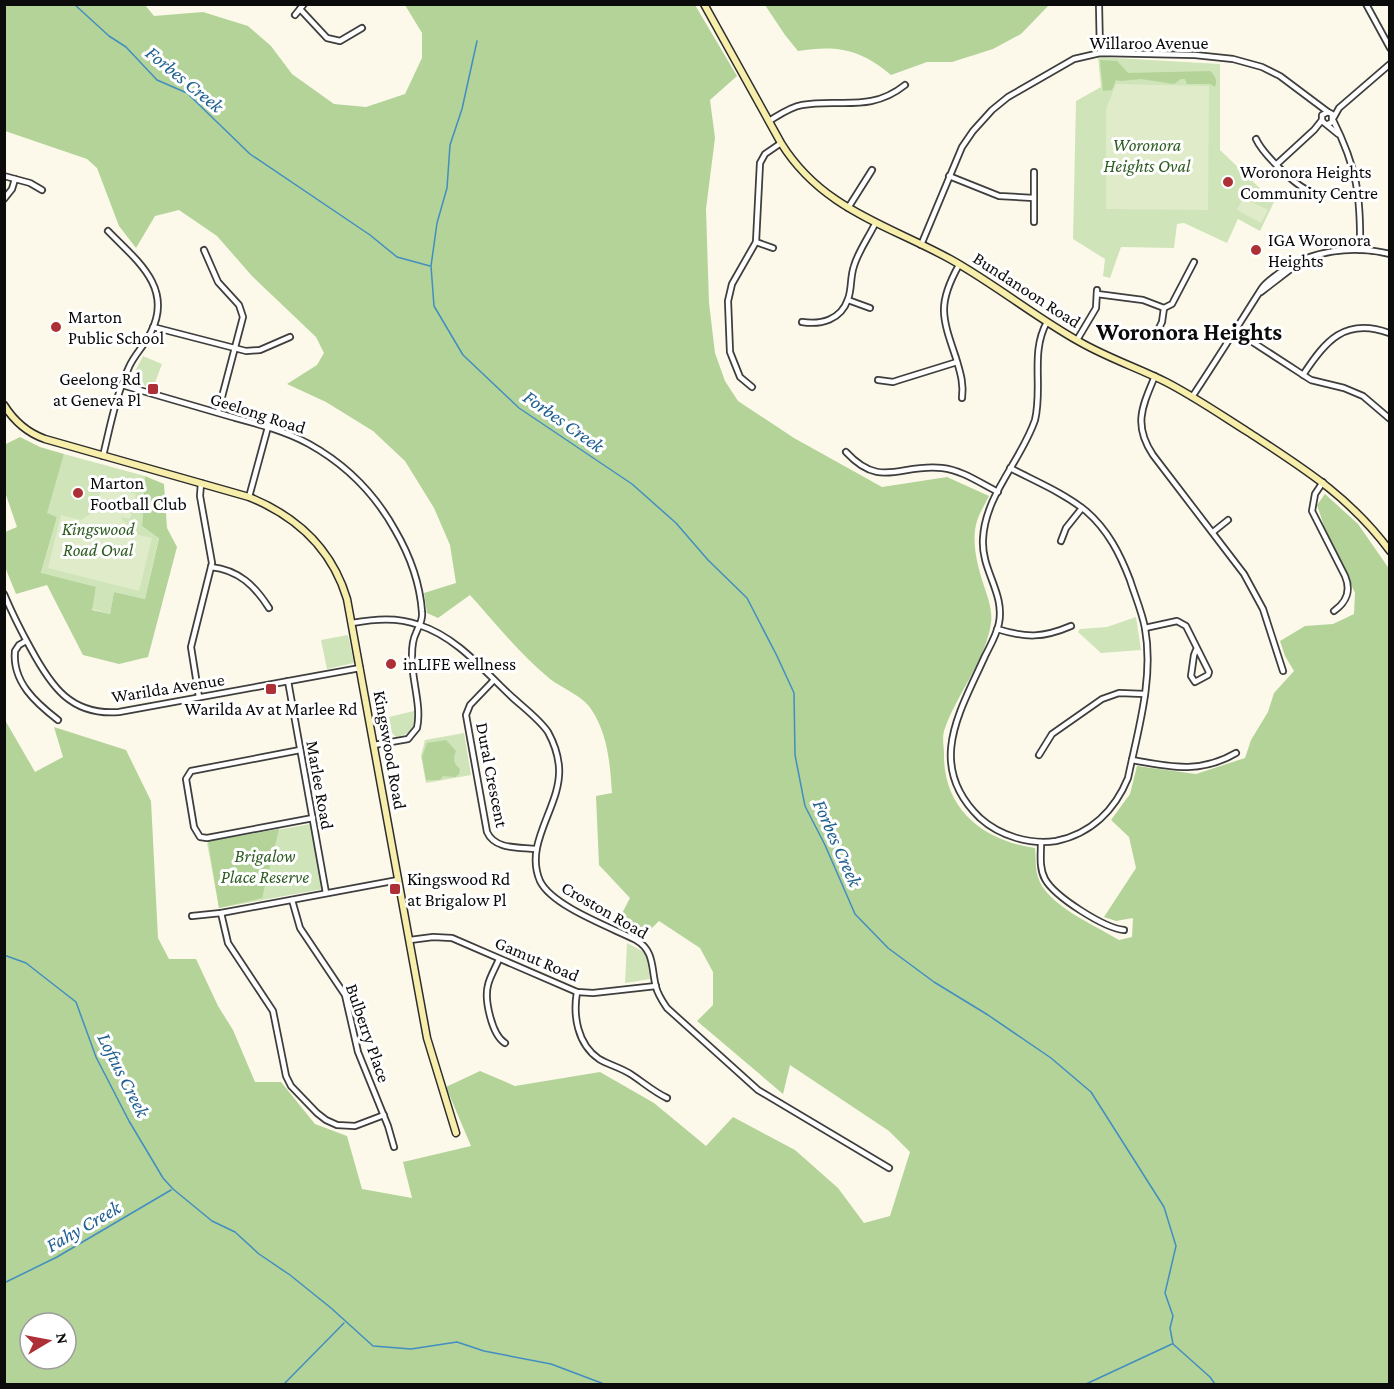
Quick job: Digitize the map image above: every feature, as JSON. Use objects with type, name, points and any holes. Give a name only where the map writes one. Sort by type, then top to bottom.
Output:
[{"type":"street","name":"Bundanoon Road","points":[[704,4],[781,143],[794,164],[806,177],[848,208],[875,224],[959,265],[1077,340],[1155,376],[1192,397],[1323,482],[1356,510],[1389,550]]},
{"type":"street","points":[[1100,4],[1100,54]]},
{"type":"street","points":[[1366,4],[1389,48]]},
{"type":"street","points":[[295,15],[302,7],[327,38],[340,41],[362,28]]},
{"type":"street","name":"Willaroo Avenue","points":[[921,245],[967,139],[1000,103],[1066,63],[1082,56],[1100,54],[1195,55],[1233,58],[1280,76],[1328,112],[1333,119]]},
{"type":"street","points":[[1360,249],[1357,181],[1333,119],[1339,108],[1389,64]]},
{"type":"street","points":[[769,122],[796,107],[809,104],[861,104],[891,94],[905,85]]},
{"type":"street","points":[[1318,106],[1324,121],[1338,134]]},
{"type":"street","points":[[1277,164],[1324,121],[1328,112],[1339,108]]},
{"type":"street","points":[[1324,121],[1333,119]]},
{"type":"street","points":[[1256,139],[1261,148],[1301,187],[1312,192]]},
{"type":"street","points":[[752,387],[740,377],[730,352],[728,301],[735,277],[756,242],[760,163],[765,154],[781,143]]},
{"type":"street","points":[[848,208],[872,170]]},
{"type":"street","points":[[1034,172],[1034,222]]},
{"type":"street","points":[[4,176],[30,183],[42,190]]},
{"type":"street","points":[[950,176],[1004,197],[1034,198]]},
{"type":"street","points":[[4,199],[12,189],[15,179]]},
{"type":"street","points":[[802,322],[812,324],[830,320],[840,312],[848,300],[856,260],[875,224]]},
{"type":"street","points":[[103,456],[122,385],[130,364],[153,327],[157,304],[152,281],[142,265],[108,231]]},
{"type":"street","points":[[756,242],[773,248]]},
{"type":"street","points":[[1192,397],[1261,292],[1300,262],[1326,253],[1360,249],[1389,254]]},
{"type":"street","points":[[204,250],[218,282],[239,305],[243,313],[243,322],[234,349],[234,359],[218,412]]},
{"type":"street","points":[[1077,340],[1096,308],[1097,292],[1143,300],[1164,308],[1172,304],[1194,262]]},
{"type":"street","points":[[959,265],[947,289],[943,307],[946,328],[962,379],[962,399]]},
{"type":"street","points":[[848,300],[870,308]]},
{"type":"street","points":[[1158,330],[1164,308]]},
{"type":"street","points":[[1010,468],[1082,507],[1108,535],[1119,554],[1145,628],[1148,665],[1145,694],[1125,787],[1116,803],[1090,828],[1060,840],[1041,842],[1009,835],[985,822],[959,789],[952,766],[951,745],[954,724],[998,629],[999,603],[984,562],[982,545],[986,517],[1010,468],[1031,429],[1036,415],[1038,347],[1047,322]]},
{"type":"street","points":[[153,327],[246,351],[260,351],[290,337]]},
{"type":"street","points":[[1304,375],[1328,341],[1342,333],[1362,328],[1376,328],[1389,333]]},
{"type":"street","points":[[1234,330],[1317,382],[1352,391],[1371,402],[1389,419]]},
{"type":"street","points":[[878,380],[893,382],[957,362]]},
{"type":"street","points":[[1155,376],[1141,411],[1143,438],[1153,455],[1238,563],[1257,597],[1283,671]]},
{"type":"street","name":"Geelong Road","points":[[122,385],[268,427],[301,440],[336,462],[376,501],[398,535],[414,572],[422,608],[412,653],[418,720],[416,731],[408,739],[374,745]]},
{"type":"street","name":"Kingswood Road","points":[[4,405],[20,424],[36,436],[249,497],[285,515],[317,543],[327,556],[341,583],[352,623],[427,1038],[456,1133]]},
{"type":"street","points":[[249,497],[268,427]]},
{"type":"street","points":[[846,452],[855,462],[878,472],[894,473],[943,468],[959,472],[998,492]]},
{"type":"street","points":[[1323,482],[1315,494],[1312,511],[1348,586],[1345,600],[1334,611]]},
{"type":"street","points":[[199,697],[191,647],[212,567],[200,496],[201,483]]},
{"type":"street","points":[[1061,541],[1066,528],[1082,507]]},
{"type":"street","points":[[1213,532],[1228,520]]},
{"type":"street","points":[[212,567],[231,572],[246,580],[259,593],[268,608]]},
{"type":"street","name":"Warilda Avenue","points":[[4,594],[26,641],[51,683],[68,699],[84,706],[110,712],[360,668]]},
{"type":"street","name":"Croston Road","points":[[352,623],[402,621],[420,625],[452,642],[543,725],[557,754],[559,772],[558,789],[536,849],[539,877],[548,892],[563,904],[640,942],[652,960],[656,986],[661,999],[672,1013],[758,1090],[889,1168]]},
{"type":"street","points":[[1145,628],[1180,622],[1186,626],[1209,672],[1208,675],[1195,681],[1191,676],[1197,650]]},
{"type":"street","points":[[998,629],[1017,635],[1035,636],[1050,634],[1071,626]]},
{"type":"street","points":[[26,641],[15,651],[15,662],[22,685],[35,702],[58,720]]},
{"type":"street","name":"Dural Crescent","points":[[494,680],[470,705],[466,715],[487,832],[496,844],[536,849]]},
{"type":"street","name":"Marlee Road","points":[[288,681],[326,893]]},
{"type":"street","points":[[1039,755],[1052,734],[1102,699],[1119,693],[1145,694]]},
{"type":"street","points":[[300,750],[189,773],[186,784],[194,827],[200,837],[207,838],[313,818]]},
{"type":"street","points":[[1132,760],[1173,767],[1199,767],[1218,763],[1236,753]]},
{"type":"street","points":[[1041,842],[1041,867],[1052,889],[1105,925],[1124,930]]},
{"type":"street","points":[[192,916],[221,913],[398,880]]},
{"type":"street","name":"Bulberry Place","points":[[292,900],[297,923],[345,995],[358,1052],[384,1115],[394,1147]]},
{"type":"street","points":[[221,913],[228,943],[273,1011],[286,1076],[291,1086],[316,1113],[337,1125],[355,1126],[384,1115]]},
{"type":"street","name":"Gamut Road","points":[[410,940],[433,937],[452,938],[577,992],[592,993],[656,986]]},
{"type":"street","points":[[499,958],[488,984],[487,996],[494,1030],[505,1043]]},
{"type":"street","points":[[577,992],[575,1011],[577,1028],[593,1053],[601,1060],[630,1074],[667,1098]]},
{"type":"green space","points":[[1050,4],[1021,34],[993,49],[952,62],[927,62],[891,75],[869,59],[848,51],[812,49],[798,51],[765,5]]},
{"type":"green space","points":[[5,5],[145,5],[154,16],[203,12],[248,26],[271,46],[292,74],[334,104],[366,107],[405,94],[422,58],[422,33],[405,5],[695,5],[737,76],[710,100],[715,138],[706,209],[709,303],[715,353],[725,381],[738,401],[794,438],[882,487],[947,477],[989,496],[977,521],[975,544],[990,608],[991,623],[977,664],[944,731],[946,774],[959,806],[970,819],[999,838],[1035,848],[1038,877],[1051,897],[1072,913],[1119,940],[1132,937],[1133,918],[1116,921],[1104,917],[1136,868],[1129,837],[1111,820],[1130,794],[1137,766],[1196,774],[1245,758],[1251,740],[1268,712],[1274,693],[1294,671],[1285,656],[1280,641],[1305,626],[1333,624],[1354,614],[1355,593],[1325,529],[1317,505],[1325,494],[1358,524],[1390,570],[1389,1384],[5,1384],[5,720],[35,772],[63,757],[54,727],[126,750],[151,801],[158,938],[169,959],[196,959],[218,1006],[233,1030],[255,1082],[281,1082],[315,1124],[347,1136],[362,1189],[412,1198],[403,1162],[471,1146],[446,1087],[480,1071],[515,1086],[600,1072],[654,1103],[706,1146],[733,1117],[795,1150],[838,1188],[864,1223],[890,1216],[910,1152],[889,1131],[790,1065],[783,1094],[697,1021],[713,1005],[713,972],[700,948],[659,921],[641,939],[616,925],[630,898],[599,865],[596,796],[612,793],[605,739],[597,719],[588,705],[550,679],[528,659],[470,595],[438,618],[427,613],[424,593],[456,583],[450,545],[434,508],[405,461],[373,431],[326,402],[287,384],[317,365],[324,353],[316,337],[252,276],[217,236],[179,210],[155,216],[136,248],[119,226],[97,168],[87,159],[5,131]]},
{"type":"green space","name":"Woronora Heights Oval","points":[[1098,57],[1220,64],[1220,150],[1274,202],[1260,231],[1238,219],[1227,243],[1184,223],[1177,224],[1174,248],[1121,247],[1110,278],[1103,276],[1105,259],[1073,239],[1076,101],[1101,87]]},
{"type":"green space","points":[[1100,60],[1117,61],[1128,73],[1210,71],[1216,78],[1216,85],[1215,87],[1210,84],[1187,84],[1185,79],[1174,84],[1141,79],[1116,80],[1112,90],[1103,91]]},
{"type":"green space","points":[[1116,84],[1209,86],[1208,210],[1106,209],[1106,109]]},
{"type":"green space","points":[[1243,198],[1268,210],[1261,223],[1237,210]]},
{"type":"green space","points":[[143,356],[162,364],[153,388],[133,382],[132,377]]},
{"type":"green space","points":[[20,437],[40,447],[64,454],[47,513],[57,517],[41,573],[96,587],[92,610],[110,614],[114,592],[145,599],[159,538],[142,526],[145,476],[164,484],[167,528],[177,547],[148,657],[119,664],[83,655],[47,585],[16,594],[5,567],[5,532],[17,527],[5,492],[4,445]]},
{"type":"green space","name":"Kingswood Road Oval","points":[[64,454],[145,476],[142,526],[159,537],[145,599],[114,592],[110,614],[91,609],[96,588],[41,574],[57,517],[46,513]]},
{"type":"green space","points":[[102,485],[136,494],[130,519],[120,517],[127,524],[130,533],[152,538],[139,591],[48,568],[61,515],[81,520],[99,511],[96,510]]},
{"type":"green space","points":[[1136,617],[1141,650],[1101,653],[1078,632],[1080,629],[1107,627]]},
{"type":"green space","points":[[348,635],[354,663],[327,669],[321,640]]},
{"type":"green space","points":[[414,711],[412,729],[396,737],[392,733],[389,717]]},
{"type":"green space","points":[[464,733],[471,775],[426,783],[421,756],[425,740]]},
{"type":"green space","points":[[446,740],[456,751],[454,761],[460,769],[459,774],[455,777],[443,776],[440,780],[426,780],[422,757],[427,743]]},
{"type":"green space","name":"Brigalow Place Reserve","points":[[310,824],[323,889],[219,908],[207,843]]},
{"type":"green space","points":[[279,829],[262,898],[219,908],[208,841]]},
{"type":"green space","points":[[627,943],[646,953],[650,979],[625,983]]},
{"type":"waterway","name":"Forbes Creek","points":[[74,4],[109,36],[126,47],[157,80],[187,93],[250,154],[370,235],[397,257],[430,266]]},
{"type":"waterway","name":"Forbes Creek","points":[[477,41],[462,109],[450,145],[447,188],[437,223],[431,266],[434,306],[463,355],[519,408],[632,484],[676,523],[708,560],[747,598],[794,693],[795,755],[805,806],[855,914],[888,948],[934,982],[1051,1058],[1091,1092],[1164,1207],[1176,1246],[1165,1293],[1173,1316],[1170,1328],[1173,1344],[1215,1384]]},
{"type":"waterway","name":"Loftus Creek","points":[[4,955],[26,963],[76,1002],[96,1057],[129,1121],[163,1178],[173,1189],[212,1221],[235,1232],[259,1254],[290,1275],[373,1346],[411,1349],[457,1342],[484,1351],[551,1364],[604,1384]]},
{"type":"waterway","name":"Fahy Creek","points":[[4,1283],[57,1257],[171,1190]]},
{"type":"waterway","points":[[284,1384],[344,1323]]},
{"type":"waterway","points":[[1086,1384],[1172,1344]]},
{"type":"waterway","points":[[680,1384],[686,1384]]},
{"type":"place","name":"Woronora Heights Community Centre","points":[[1228,182]]},
{"type":"place","name":"IGA Woronora Heights","points":[[1256,250]]},
{"type":"place","name":"Marton Public School","points":[[56,327]]},
{"type":"place","name":"Geelong Rd at Geneva Pl","points":[[153,389]]},
{"type":"place","name":"Marton Football Club","points":[[78,493]]},
{"type":"place","name":"inLIFE wellness","points":[[391,664]]},
{"type":"place","name":"Warilda Av at Marlee Rd","points":[[271,689]]},
{"type":"place","name":"Kingswood Rd at Brigalow Pl","points":[[395,889]]},
{"type":"district","name":"Woronora Heights","points":[[1189,331]]}]
